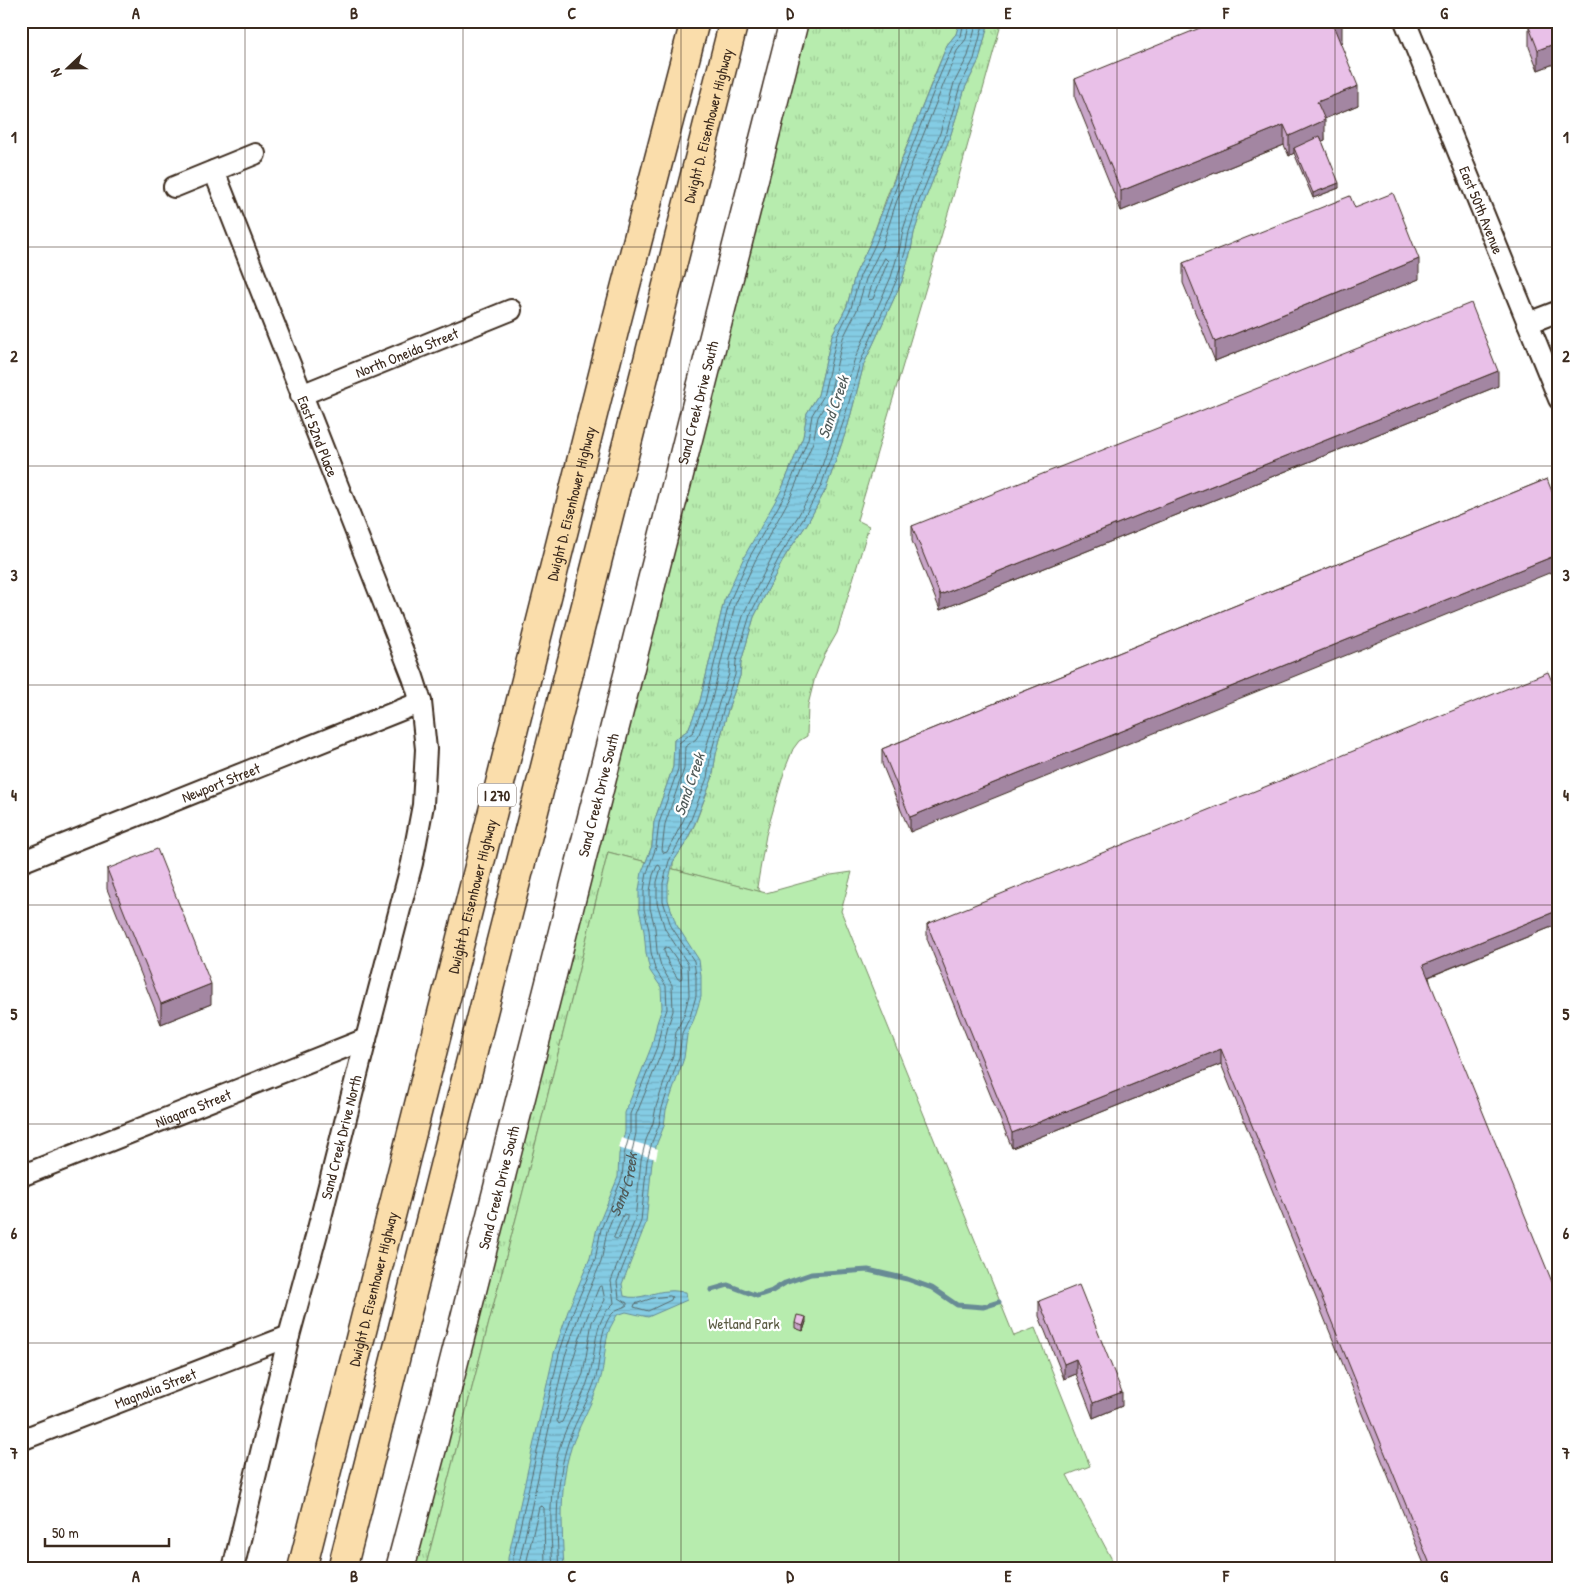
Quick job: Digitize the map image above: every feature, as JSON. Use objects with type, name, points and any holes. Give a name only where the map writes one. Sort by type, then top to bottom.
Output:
[{"type":"highway","name":"Dwight D. Eisenhower Highway","points":[[302,1569],[616,323],[696,21]]},
{"type":"highway","name":"Dwight D. Eisenhower Highway","points":[[342,1569],[734,21]]},
{"type":"main road","name":"Sand Creek Drive South","points":[[400,1569],[794,21]]},
{"type":"street","name":"East 50th Avenue","points":[[1405,21],[1559,399]]},
{"type":"street","points":[[174,187],[255,154]]},
{"type":"street","name":"East 52nd Place","points":[[214,170],[413,677],[421,702]]},
{"type":"street","name":"North Oneida Street","points":[[301,395],[511,310]]},
{"type":"street","points":[[1528,323],[1559,311]]},
{"type":"street","name":"Newport Street","points":[[21,862],[421,702]]},
{"type":"street","name":"Sand Creek Drive North","points":[[234,1569],[289,1336],[412,863],[423,805],[426,749],[421,702]]},
{"type":"street","name":"Niagara Street","points":[[21,1176],[366,1039]]},
{"type":"street","name":"Magnolia Street","points":[[21,1440],[289,1336]]},
{"type":"green space","points":[[808,21],[960,21],[956,34],[947,45],[935,74],[871,241],[855,275],[847,306],[832,335],[818,395],[807,413],[803,437],[781,491],[724,601],[700,701],[688,730],[674,740],[673,767],[654,822],[652,846],[646,862],[608,852],[542,1118],[425,1569],[414,1569]]},
{"type":"green space","points":[[989,21],[1002,21],[959,176],[857,520],[869,526],[837,633],[815,677],[808,705],[807,736],[799,741],[793,749],[785,769],[766,835],[757,887],[761,892],[673,869],[673,862],[695,824],[712,779],[716,754],[729,706],[740,676],[741,662],[754,617],[785,556],[807,524],[826,489],[848,425],[864,364],[902,281],[924,202],[950,137],[965,88],[979,60]]},
{"type":"green space","name":"Wetland Park","points":[[608,852],[766,893],[831,875],[852,872],[841,911],[1014,1336],[1035,1328],[1090,1466],[1067,1475],[1117,1569],[425,1569],[542,1118]]},
{"type":"water","name":"Sand Creek","points":[[960,21],[989,21],[979,60],[965,88],[950,137],[924,202],[902,281],[864,364],[848,425],[826,489],[807,524],[785,556],[754,617],[741,662],[740,676],[729,706],[716,754],[712,779],[695,823],[685,844],[673,862],[668,884],[668,900],[676,924],[699,960],[701,997],[687,1035],[684,1058],[666,1110],[664,1126],[652,1162],[646,1223],[622,1284],[624,1296],[641,1297],[663,1291],[673,1291],[686,1292],[687,1300],[648,1317],[626,1312],[617,1315],[608,1334],[600,1381],[574,1440],[565,1471],[562,1504],[564,1569],[508,1569],[508,1558],[554,1353],[569,1308],[590,1258],[597,1228],[618,1177],[619,1154],[625,1132],[625,1113],[652,1045],[662,1008],[661,987],[650,971],[646,953],[639,909],[639,890],[642,872],[652,846],[654,822],[673,767],[674,740],[688,730],[700,701],[724,601],[745,555],[781,491],[803,437],[807,413],[818,395],[832,335],[847,306],[855,275],[871,241],[947,45],[956,34]]},
{"type":"pier","points":[[621,1138],[658,1149],[656,1159],[618,1148]]},
{"type":"building","points":[[1217,21],[1342,21],[1333,25],[1358,86],[1317,102],[1325,120],[1294,134],[1289,136],[1284,125],[1121,191],[1075,79]]},
{"type":"building","points":[[1543,21],[1559,21],[1559,42],[1538,50],[1529,27]]},
{"type":"building","points":[[1320,136],[1339,183],[1313,193],[1294,148]]},
{"type":"building","points":[[1393,193],[1419,259],[1215,342],[1183,263],[1350,196],[1355,208]]},
{"type":"building","points":[[1471,303],[1498,371],[940,595],[912,526]]},
{"type":"building","points":[[1547,479],[1559,509],[1559,554],[910,817],[882,749]]},
{"type":"building","points":[[1548,672],[1559,698],[1559,910],[1423,965],[1559,1299],[1559,1569],[1432,1569],[1221,1049],[1012,1133],[927,924]]},
{"type":"building","points":[[157,849],[211,984],[161,1004],[107,869]]},
{"type":"building","points":[[1079,1285],[1122,1392],[1093,1403],[1076,1359],[1064,1364],[1039,1301]]},
{"type":"building","points":[[797,1315],[806,1317],[803,1326],[795,1323]]},
{"type":"waterway","points":[[711,1290],[728,1285],[757,1296],[811,1274],[868,1270],[907,1279],[932,1288],[957,1305],[983,1307],[999,1302]]}]
